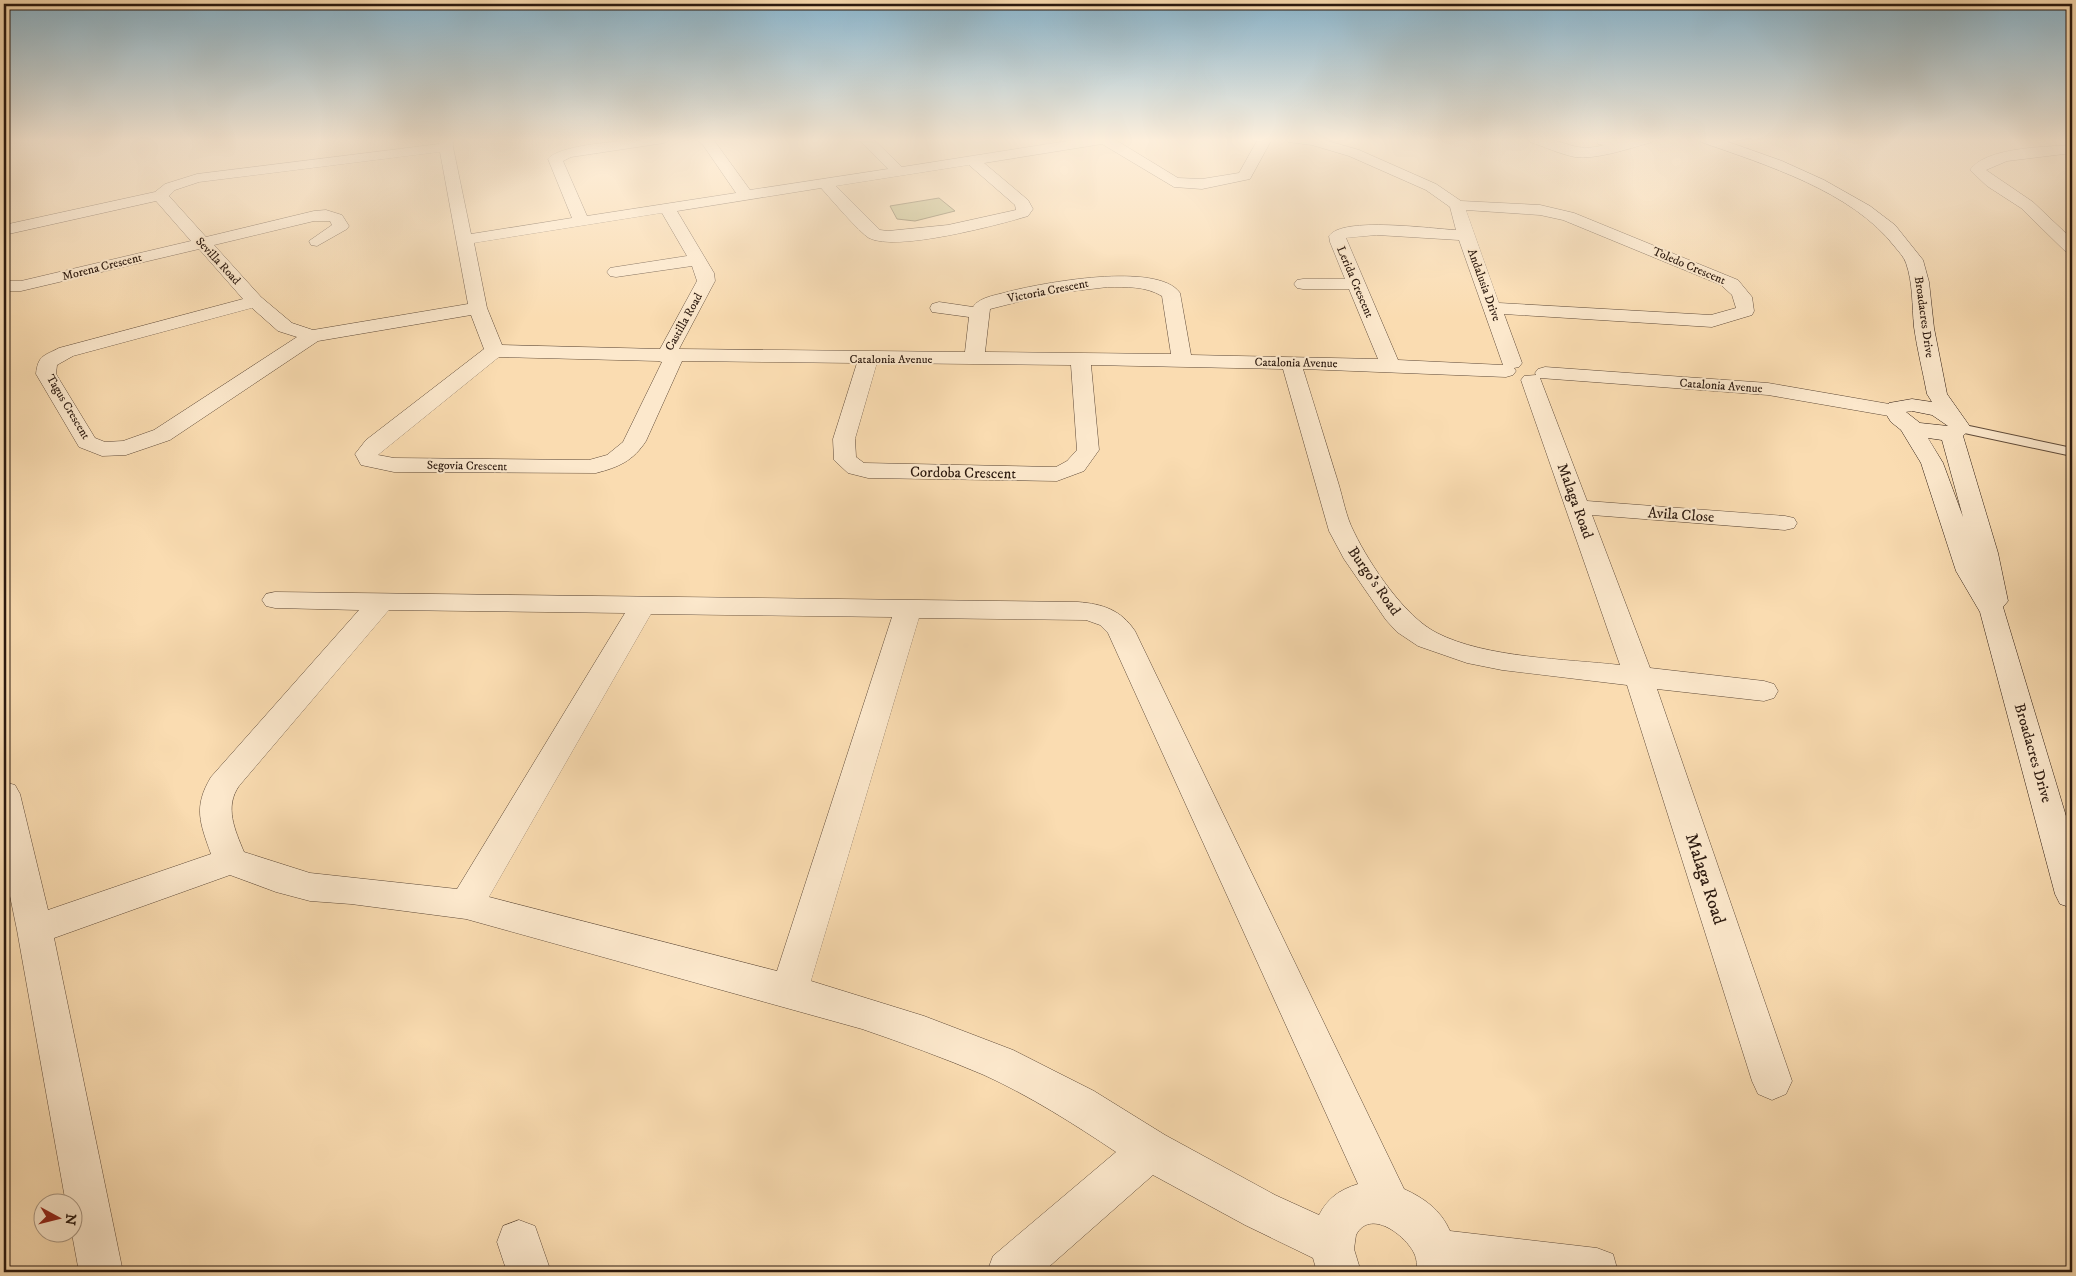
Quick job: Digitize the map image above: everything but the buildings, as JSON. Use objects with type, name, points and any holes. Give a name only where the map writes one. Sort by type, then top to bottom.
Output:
[{"type":"street","points":[[4,230],[148,199]]},
{"type":"street","name":"Sevilla Road","points":[[162,199],[255,301],[285,327],[312,336],[478,308]]},
{"type":"street","points":[[456,199],[478,308],[494,351]]},
{"type":"street","points":[[571,199],[582,222]]},
{"type":"street","points":[[463,240],[729,199]]},
{"type":"street","points":[[840,199],[875,234],[882,236],[907,236],[1022,213],[1025,209],[1017,199]]},
{"type":"street","points":[[1449,199],[1457,205]]},
{"type":"street","name":"Broadacres Drive","points":[[1846,199],[1864,209],[1889,228],[1914,260],[1920,282],[1924,328],[1937,394],[1955,426],[1995,599],[1993,612]]},
{"type":"street","points":[[2016,199],[2027,206],[2072,248]]},
{"type":"street","name":"Andalusia Drive","points":[[1457,205],[1466,236],[1493,308],[1523,372]]},
{"type":"street","name":"Toledo Crescent","points":[[1457,205],[1540,210],[1575,219],[1727,281],[1740,290],[1745,299],[1746,311],[1712,321],[1493,308]]},
{"type":"street","name":"Castilla Road","points":[[667,208],[704,272],[705,286],[669,357]]},
{"type":"street","name":"Morena Crescent","points":[[4,286],[21,286],[53,279],[314,216],[326,215],[336,218],[341,226],[317,241]]},
{"type":"street","name":"Lerida Crescent","points":[[1390,365],[1355,284],[1337,236],[1340,232],[1364,230],[1466,236]]},
{"type":"street","points":[[616,272],[696,260]]},
{"type":"street","name":"Victoria Crescent","points":[[979,313],[982,306],[990,302],[1083,283],[1137,282],[1160,285],[1171,293],[1182,360]]},
{"type":"street","points":[[1303,284],[1355,284]]},
{"type":"street","name":"Tagus Crescent","points":[[255,301],[66,352],[48,362],[46,374],[87,442],[102,449],[126,448],[162,435],[312,336]]},
{"type":"street","points":[[939,308],[979,313],[974,359]]},
{"type":"street","name":"Segovia Crescent","points":[[494,351],[374,445],[366,454],[369,460],[394,465],[589,467],[613,462],[626,454],[635,441],[669,357]]},
{"type":"street","name":"Catalonia Avenue","points":[[494,351],[669,357],[1182,360],[1390,365],[1523,372],[1768,390],[1905,414]]},
{"type":"street","name":"Cordoba Crescent","points":[[868,359],[844,439],[845,460],[856,468],[875,471],[1057,474],[1070,471],[1081,462],[1088,450],[1080,359]]},
{"type":"street","name":"Burgo's Road","points":[[1291,363],[1341,531],[1357,559],[1395,614],[1407,626],[1428,640],[1467,654],[1502,661],[1638,678]]},
{"type":"street","name":"Malaga Road","points":[[1523,372],[1577,507],[1638,678],[1772,1081]]},
{"type":"street","points":[[1905,414],[1937,394]]},
{"type":"street","points":[[1905,414],[1934,409],[1955,426]]},
{"type":"street","name":"Broadacres Drive","points":[[1905,414],[1932,463],[1969,571],[1993,612],[2072,894]]},
{"type":"street","name":"Avila Close","points":[[1577,507],[1785,523]]},
{"type":"street","points":[[275,600],[1094,612],[1117,624],[1388,1202]]},
{"type":"street","points":[[230,861],[219,826],[216,802],[222,785],[233,770],[381,602]]},
{"type":"street","points":[[466,905],[643,605]]},
{"type":"street","points":[[789,991],[908,609]]},
{"type":"street","points":[[1638,678],[1764,691]]},
{"type":"street","points":[[4,794],[35,930],[102,1272]]},
{"type":"street","points":[[35,930],[230,861],[276,878],[310,887],[351,890],[466,905],[862,1012],[924,1033],[999,1063],[1080,1105],[1150,1150],[1260,1210],[1336,1258]]},
{"type":"street","points":[[1009,1272],[1150,1150]]},
{"type":"street","points":[[1336,1258],[1335,1227],[1343,1214],[1356,1205],[1371,1201],[1388,1202],[1418,1221],[1429,1235],[1440,1266],[1597,1270]]},
{"type":"lane","points":[[1955,426],[2072,452]]},
{"type":"shaded area","points":[[940,199],[955,211],[915,221],[897,219],[890,206]]}]
